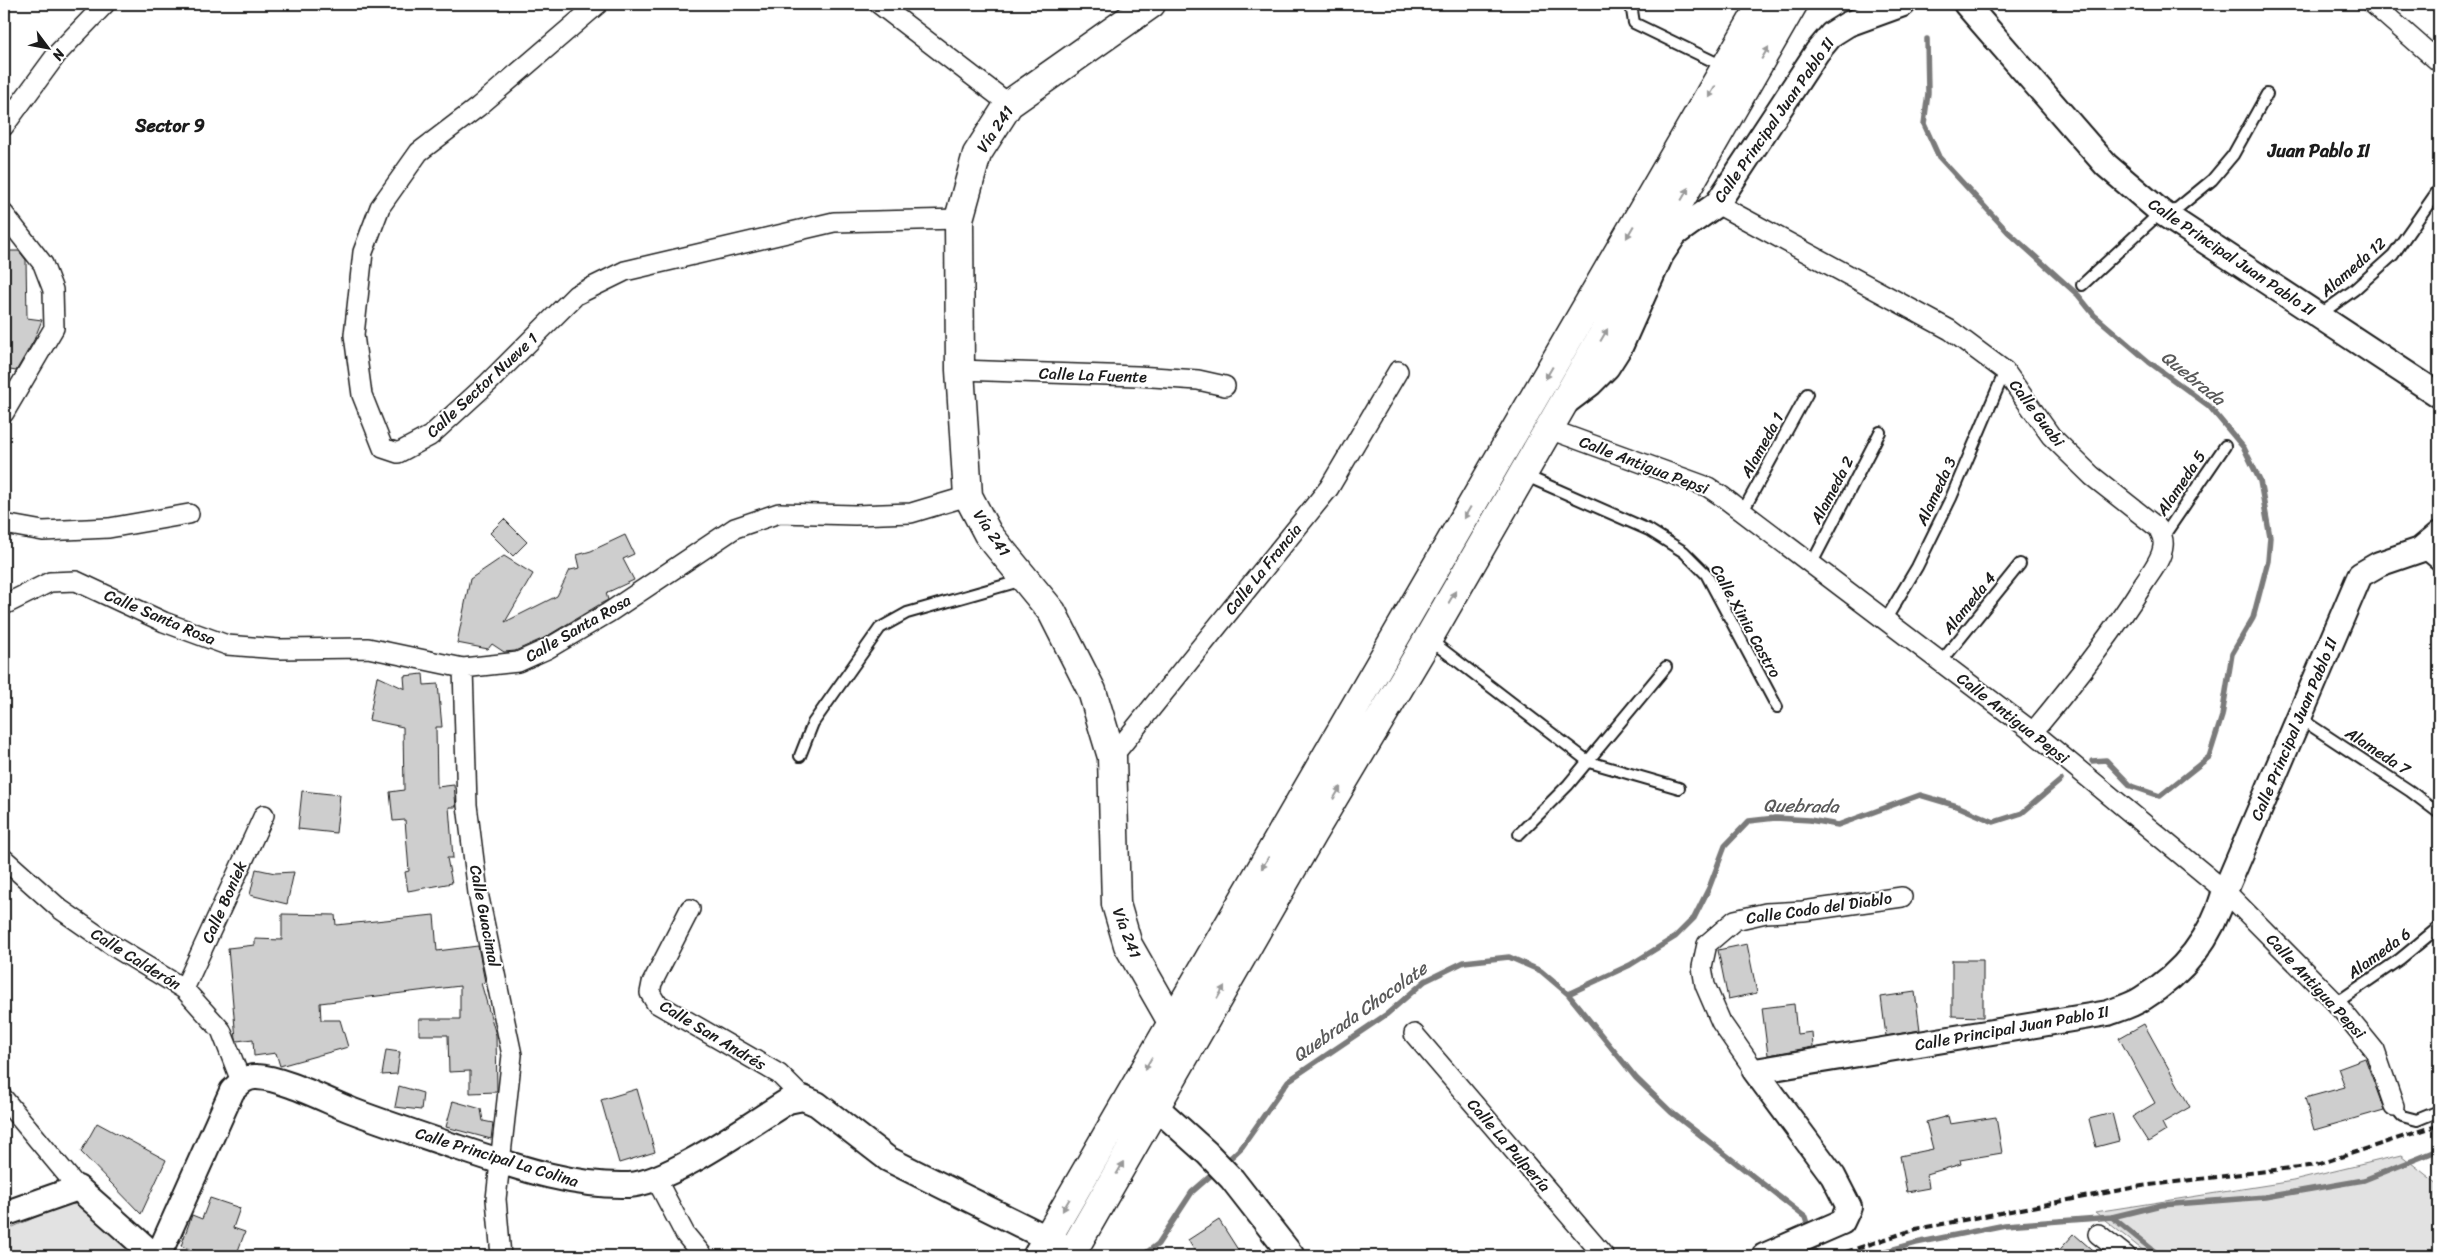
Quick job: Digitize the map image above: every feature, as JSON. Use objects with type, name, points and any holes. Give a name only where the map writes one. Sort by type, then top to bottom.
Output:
[{"type":"main road","name":"Vía 241","points":[[1151,4],[1009,104],[977,154],[959,219],[960,370],[968,496],[988,534],[1052,612],[1092,691],[1112,757],[1116,904],[1128,945],[1172,1022]]},
{"type":"main road","points":[[1042,1247],[1762,4]]},
{"type":"main road","points":[[1071,1254],[1196,1035],[1428,639],[1793,4]]},
{"type":"main road","points":[[1172,1022],[1196,1035]]},
{"type":"street","points":[[4,126],[57,54],[105,4]]},
{"type":"street","name":"Calle Sector Nueve 1","points":[[598,4],[478,107],[419,152],[380,207],[363,252],[354,336],[362,395],[383,448],[398,453],[430,436],[488,383],[576,295],[625,271],[834,222],[959,219]]},
{"type":"street","points":[[879,4],[1009,104]]},
{"type":"street","name":"Calle Principal Juan Pablo II","points":[[1563,405],[1590,384],[1607,366],[1621,345],[1661,255],[1675,234],[1717,204],[1817,52],[1832,34],[1848,24],[1904,4]]},
{"type":"street","name":"Calle Principal Juan Pablo II","points":[[1966,4],[2106,165],[2164,214],[2439,395]]},
{"type":"street","points":[[2373,4],[2439,62]]},
{"type":"street","name":"Calle Guabi","points":[[1717,204],[1950,330],[2005,371],[2051,436],[2092,476],[2158,528],[2163,537]]},
{"type":"street","points":[[4,214],[43,264],[53,290],[54,328],[4,413]]},
{"type":"street","name":"Calle La Fuente","points":[[960,370],[1137,376],[1198,380],[1225,386]]},
{"type":"street","name":"Calle La Francia","points":[[1112,757],[1329,488],[1398,371]]},
{"type":"street","name":"Calle Antigua Pepsi","points":[[1549,429],[1708,487],[1812,563],[2033,732],[2225,891],[2336,1003],[2375,1051],[2394,1106]]},
{"type":"street","name":"Calle Santa Rosa","points":[[9,601],[50,582],[76,581],[164,622],[227,645],[279,649],[368,648],[463,668],[518,662],[547,649],[608,614],[735,528],[779,514],[855,515],[911,512],[968,496]]},
{"type":"street","points":[[4,524],[43,530],[109,528],[189,514]]},
{"type":"street","name":"Calle Principal Juan Pablo II","points":[[1755,1070],[2108,1014],[2143,999],[2177,971],[2203,943],[2218,915],[2225,891],[2360,575],[2379,564],[2420,550],[2439,534]]},
{"type":"street","points":[[2033,732],[2089,664],[2124,615],[2160,557],[2163,537]]},
{"type":"street","name":"Calle Guacimal","points":[[463,668],[467,805],[478,893],[512,1055],[496,1198],[501,1256]]},
{"type":"street","name":"Calle Boniek","points":[[184,989],[264,815]]},
{"type":"street","name":"Calle Calderón","points":[[4,858],[60,909],[113,946],[184,989],[221,1030],[241,1081]]},
{"type":"street","name":"Calle Codo del Diablo","points":[[1755,1070],[1721,1022],[1705,985],[1702,967],[1707,944],[1735,920],[1766,913],[1803,911],[1902,897]]},
{"type":"street","name":"Calle San Andrés","points":[[690,909],[652,983],[650,993],[656,1003],[779,1074],[803,1098]]},
{"type":"street","name":"Calle La Pulpería","points":[[1414,1034],[1604,1256]]},
{"type":"street","points":[[1755,1070],[1845,1196],[1849,1207],[1842,1222],[1828,1230],[1764,1256]]},
{"type":"street","name":"Calle Principal La Colina","points":[[241,1081],[256,1076],[277,1081],[371,1118],[501,1162],[582,1183],[631,1185],[655,1177],[710,1150],[788,1101],[803,1098]]},
{"type":"street","points":[[4,1100],[78,1188],[157,1256],[232,1092],[241,1081]]},
{"type":"street","points":[[803,1098],[829,1113],[888,1160],[1042,1247],[1071,1254]]},
{"type":"street","points":[[1156,1107],[1207,1153],[1232,1179],[1292,1256]]},
{"type":"street","points":[[655,1177],[684,1234],[703,1256]]},
{"type":"street","points":[[4,1214],[78,1188]]},
{"type":"street","points":[[2098,1234],[2126,1256]]},
{"type":"lane","points":[[1631,4],[1634,23],[1726,67]]},
{"type":"lane","points":[[2082,285],[2164,214],[2212,180],[2233,155],[2266,94]]},
{"type":"lane","name":"Alameda 12","points":[[2319,316],[2354,290],[2393,255],[2439,189]]},
{"type":"lane","name":"Alameda 3","points":[[1886,619],[1917,566],[1952,498],[2005,371]]},
{"type":"lane","name":"Alameda 1","points":[[1743,511],[1807,394]]},
{"type":"lane","name":"Alameda 2","points":[[1812,563],[1880,432]]},
{"type":"lane","name":"Alameda 5","points":[[2163,537],[2225,446]]},
{"type":"lane","name":"Calle Xinia Castro","points":[[1523,474],[1649,530],[1684,552],[1706,574],[1778,707]]},
{"type":"lane","points":[[2420,550],[2439,566]]},
{"type":"lane","name":"Alameda 4","points":[[1941,662],[2020,564]]},
{"type":"lane","points":[[800,756],[813,723],[880,628],[907,613],[1025,579]]},
{"type":"lane","points":[[1428,639],[1589,762],[1679,788]]},
{"type":"lane","points":[[1518,834],[1589,762],[1666,666]]},
{"type":"lane","name":"Alameda 7","points":[[2298,717],[2410,791],[2439,813]]},
{"type":"lane","name":"Alameda 6","points":[[2336,1003],[2400,959],[2439,927]]},
{"type":"lane","points":[[2394,1106],[2402,1116],[2417,1120],[2439,1112]]},
{"type":"shaded area","points":[[2401,1155],[2439,1185],[2439,1256],[2150,1256],[2095,1212],[2293,1181]]},
{"type":"shaded area","points":[[71,1204],[82,1206],[140,1256],[4,1256],[4,1231],[54,1209]]},
{"type":"building","points":[[4,251],[19,251],[26,260],[27,318],[42,320],[34,340],[16,371],[4,369]]},
{"type":"building","points":[[504,519],[527,542],[513,556],[490,533]]},
{"type":"building","points":[[625,535],[634,554],[623,559],[634,580],[606,593],[608,600],[544,638],[515,651],[504,652],[492,644],[488,649],[457,643],[470,579],[504,556],[533,574],[505,622],[557,596],[570,570],[580,568],[577,555],[591,551]]},
{"type":"building","points":[[423,674],[424,685],[438,684],[442,727],[436,727],[437,787],[454,785],[456,807],[449,807],[453,858],[447,858],[452,883],[408,891],[405,872],[409,871],[405,820],[393,821],[390,792],[404,790],[403,727],[369,720],[377,676],[405,689],[404,676]]},
{"type":"building","points":[[302,791],[340,795],[336,833],[298,829]]},
{"type":"building","points":[[256,869],[275,873],[294,872],[287,904],[250,895]]},
{"type":"building","points":[[282,914],[335,915],[336,925],[434,915],[437,951],[478,946],[485,982],[481,983],[496,1035],[497,1092],[470,1093],[470,1071],[449,1072],[448,1035],[419,1035],[419,1019],[460,1019],[460,986],[320,1003],[321,1020],[340,1020],[348,1047],[280,1066],[276,1053],[254,1056],[253,1039],[237,1041],[236,1039],[228,948],[255,945],[255,939],[282,940]]},
{"type":"building","points":[[1747,944],[1757,993],[1728,999],[1718,950]]},
{"type":"building","points":[[1952,960],[1983,960],[1983,1017],[1952,1016]]},
{"type":"building","points":[[1915,992],[1920,1030],[1886,1036],[1881,997]]},
{"type":"building","points":[[1794,1004],[1797,1034],[1812,1032],[1813,1047],[1768,1055],[1762,1008]]},
{"type":"building","points":[[2144,1024],[2190,1107],[2162,1123],[2166,1131],[2148,1142],[2132,1117],[2155,1103],[2119,1038]]},
{"type":"building","points":[[386,1050],[400,1052],[397,1074],[382,1075]]},
{"type":"building","points":[[2365,1058],[2384,1110],[2314,1130],[2305,1098],[2345,1087],[2338,1068]]},
{"type":"building","points":[[399,1086],[423,1093],[421,1110],[395,1107]]},
{"type":"building","points":[[637,1089],[655,1152],[619,1163],[601,1100]]},
{"type":"building","points":[[453,1101],[481,1109],[483,1121],[493,1123],[491,1139],[446,1127]]},
{"type":"building","points":[[2112,1113],[2119,1141],[2096,1147],[2089,1119]]},
{"type":"building","points":[[1948,1116],[1950,1124],[1996,1117],[2002,1153],[1960,1160],[1961,1164],[1927,1174],[1929,1188],[1907,1192],[1900,1156],[1933,1149],[1926,1122]]},
{"type":"building","points":[[97,1123],[166,1160],[141,1214],[81,1152]]},
{"type":"building","points":[[210,1198],[240,1208],[233,1228],[245,1232],[236,1256],[209,1256],[181,1246],[192,1215],[202,1219]]},
{"type":"building","points":[[1219,1220],[1242,1256],[1198,1256],[1188,1240]]},
{"type":"building","points":[[2074,1234],[2099,1256],[2054,1256]]},
{"type":"waterway","name":"Quebrada","points":[[1927,39],[1928,93],[1924,124],[1939,157],[2008,232],[2078,295],[2094,315],[2149,362],[2209,406],[2244,448],[2260,481],[2270,537],[2268,561],[2253,618],[2232,654],[2222,716],[2209,757],[2160,796],[2131,786],[2106,760],[2092,761]]},
{"type":"waterway","name":"Quebrada","points":[[1568,994],[1630,965],[1675,937],[1694,918],[1709,888],[1725,846],[1749,821],[1775,818],[1810,820],[1838,825],[1920,795],[1957,806],[1994,822],[2022,813],[2061,780]]},
{"type":"waterway","name":"Quebrada Chocolate","points":[[1225,1163],[1242,1147],[1288,1081],[1387,1014],[1425,981],[1464,962],[1509,957],[1541,971],[1568,994],[1636,1078],[1671,1112],[1805,1217],[1809,1230]]},
{"type":"waterway","points":[[1869,1256],[1916,1243],[2005,1225],[2112,1217],[2161,1205],[2265,1197],[2364,1180],[2439,1150]]},
{"type":"waterway","name":"Quebrada Chocolate","points":[[1142,1256],[1158,1244],[1192,1192],[1216,1171]]},
{"type":"waterway","points":[[2112,1217],[2160,1256]]},
{"type":"waterway","name":"Quebrada Chocolate","points":[[1812,1241],[1816,1256]]},
{"type":"railway","points":[[1834,1256],[1916,1229],[2142,1186],[2316,1165],[2439,1125]]},
{"type":"district","name":"Sector 9","points":[[170,126]]},
{"type":"district","name":"Juan Pablo II","points":[[2319,151]]}]
